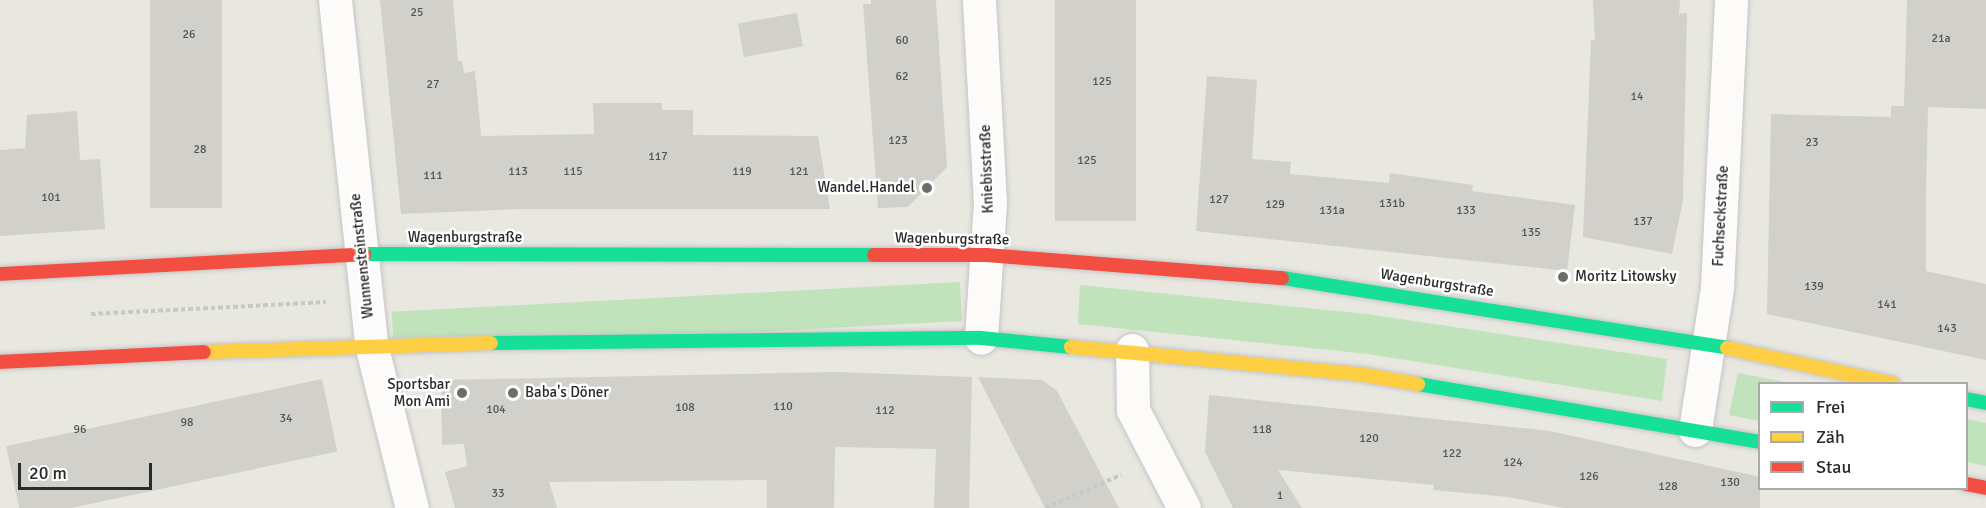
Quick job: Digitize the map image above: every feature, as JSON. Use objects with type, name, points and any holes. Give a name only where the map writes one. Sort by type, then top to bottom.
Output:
[{"type":"main road","name":"Wagenburgstraße","points":[[0,274],[361,254],[987,255],[1307,280],[1710,344],[1884,382]]},
{"type":"main road","points":[[0,362],[371,344],[981,338],[1132,350],[1358,374],[1758,442]]},
{"type":"main road","points":[[1968,400],[1986,404]]},
{"type":"main road","points":[[1968,484],[1986,488]]},
{"type":"street","name":"Wunnensteinstraße","points":[[334,0],[371,344],[411,508]]},
{"type":"street","name":"Kniebisstraße","points":[[979,0],[990,202],[981,338]]},
{"type":"street","name":"Fuchseckstraße","points":[[1695,430],[1717,288],[1731,0]]},
{"type":"street","points":[[1132,350],[1133,410],[1184,508]]},
{"type":"path","points":[[1045,508],[1158,459]]},
{"type":"green space","points":[[960,282],[962,321],[394,351],[392,312]]},
{"type":"green space","points":[[1080,285],[1367,314],[1667,359],[1662,401],[1368,354],[1078,324]]},
{"type":"green space","points":[[1738,373],[1785,382],[1758,382],[1758,421],[1729,415]]},
{"type":"green space","points":[[1968,419],[1986,423],[1986,466],[1968,462]]},
{"type":"building","points":[[150,0],[222,0],[222,208],[150,208]]},
{"type":"building","points":[[380,0],[453,0],[458,61],[462,61],[464,73],[475,71],[481,136],[594,134],[593,103],[662,103],[662,110],[693,110],[693,135],[818,136],[830,209],[521,209],[401,214]]},
{"type":"building","points":[[871,0],[936,0],[947,167],[908,207],[878,208],[863,4],[871,4]]},
{"type":"building","points":[[1055,0],[1136,0],[1136,221],[1055,221]]},
{"type":"building","points":[[1593,0],[1680,0],[1679,14],[1687,13],[1683,200],[1672,254],[1583,237],[1591,40],[1595,40]]},
{"type":"building","points":[[1907,0],[1986,0],[1986,109],[1928,107],[1926,271],[1986,284],[1986,360],[1767,314],[1771,114],[1891,117],[1891,106],[1904,106]]},
{"type":"building","points":[[797,13],[803,46],[744,57],[738,23]]},
{"type":"building","points":[[1207,76],[1257,80],[1252,159],[1291,162],[1290,174],[1389,183],[1390,173],[1473,185],[1472,191],[1575,205],[1567,271],[1196,231]]},
{"type":"building","points":[[77,111],[80,160],[100,159],[105,229],[0,236],[0,150],[25,148],[27,115]]},
{"type":"building","points":[[836,372],[972,377],[969,508],[934,508],[936,449],[835,447],[834,508],[767,508],[767,480],[549,482],[557,508],[455,508],[445,472],[467,466],[464,444],[442,445],[441,380]]},
{"type":"building","points":[[978,377],[1042,380],[1057,391],[1119,508],[1045,508]]},
{"type":"building","points":[[322,379],[337,451],[71,508],[19,508],[6,446]]},
{"type":"building","points":[[1209,395],[1550,431],[1758,477],[1760,508],[1564,508],[1508,497],[1433,490],[1434,485],[1278,470],[1302,508],[1233,508],[1205,452]]},
{"type":"traffic: fast","points":[[364,254],[874,255]]},
{"type":"traffic: fast","points":[[1282,278],[1727,348]]},
{"type":"traffic: fast","points":[[491,343],[981,338],[1071,347]]},
{"type":"traffic: fast","points":[[1418,384],[1758,442]]},
{"type":"traffic: fast","points":[[1968,399],[1986,403]]},
{"type":"traffic: slow","points":[[204,352],[491,343]]},
{"type":"traffic: slow","points":[[1071,347],[1358,374],[1418,384]]},
{"type":"traffic: slow","points":[[1727,348],[1884,382]]},
{"type":"traffic: jam","points":[[0,274],[364,254]]},
{"type":"traffic: jam","points":[[874,255],[987,255],[1282,278]]},
{"type":"traffic: jam","points":[[0,362],[204,352]]},
{"type":"traffic: jam","points":[[1968,484],[1986,488]]},
{"type":"place","name":"Wandel.Handel","points":[[927,188]]},
{"type":"place","name":"Moritz Litowsky","points":[[1563,277]]},
{"type":"place","name":"Sportsbar Mon Ami","points":[[462,393]]},
{"type":"place","name":"Baba's Döner","points":[[513,393]]}]
